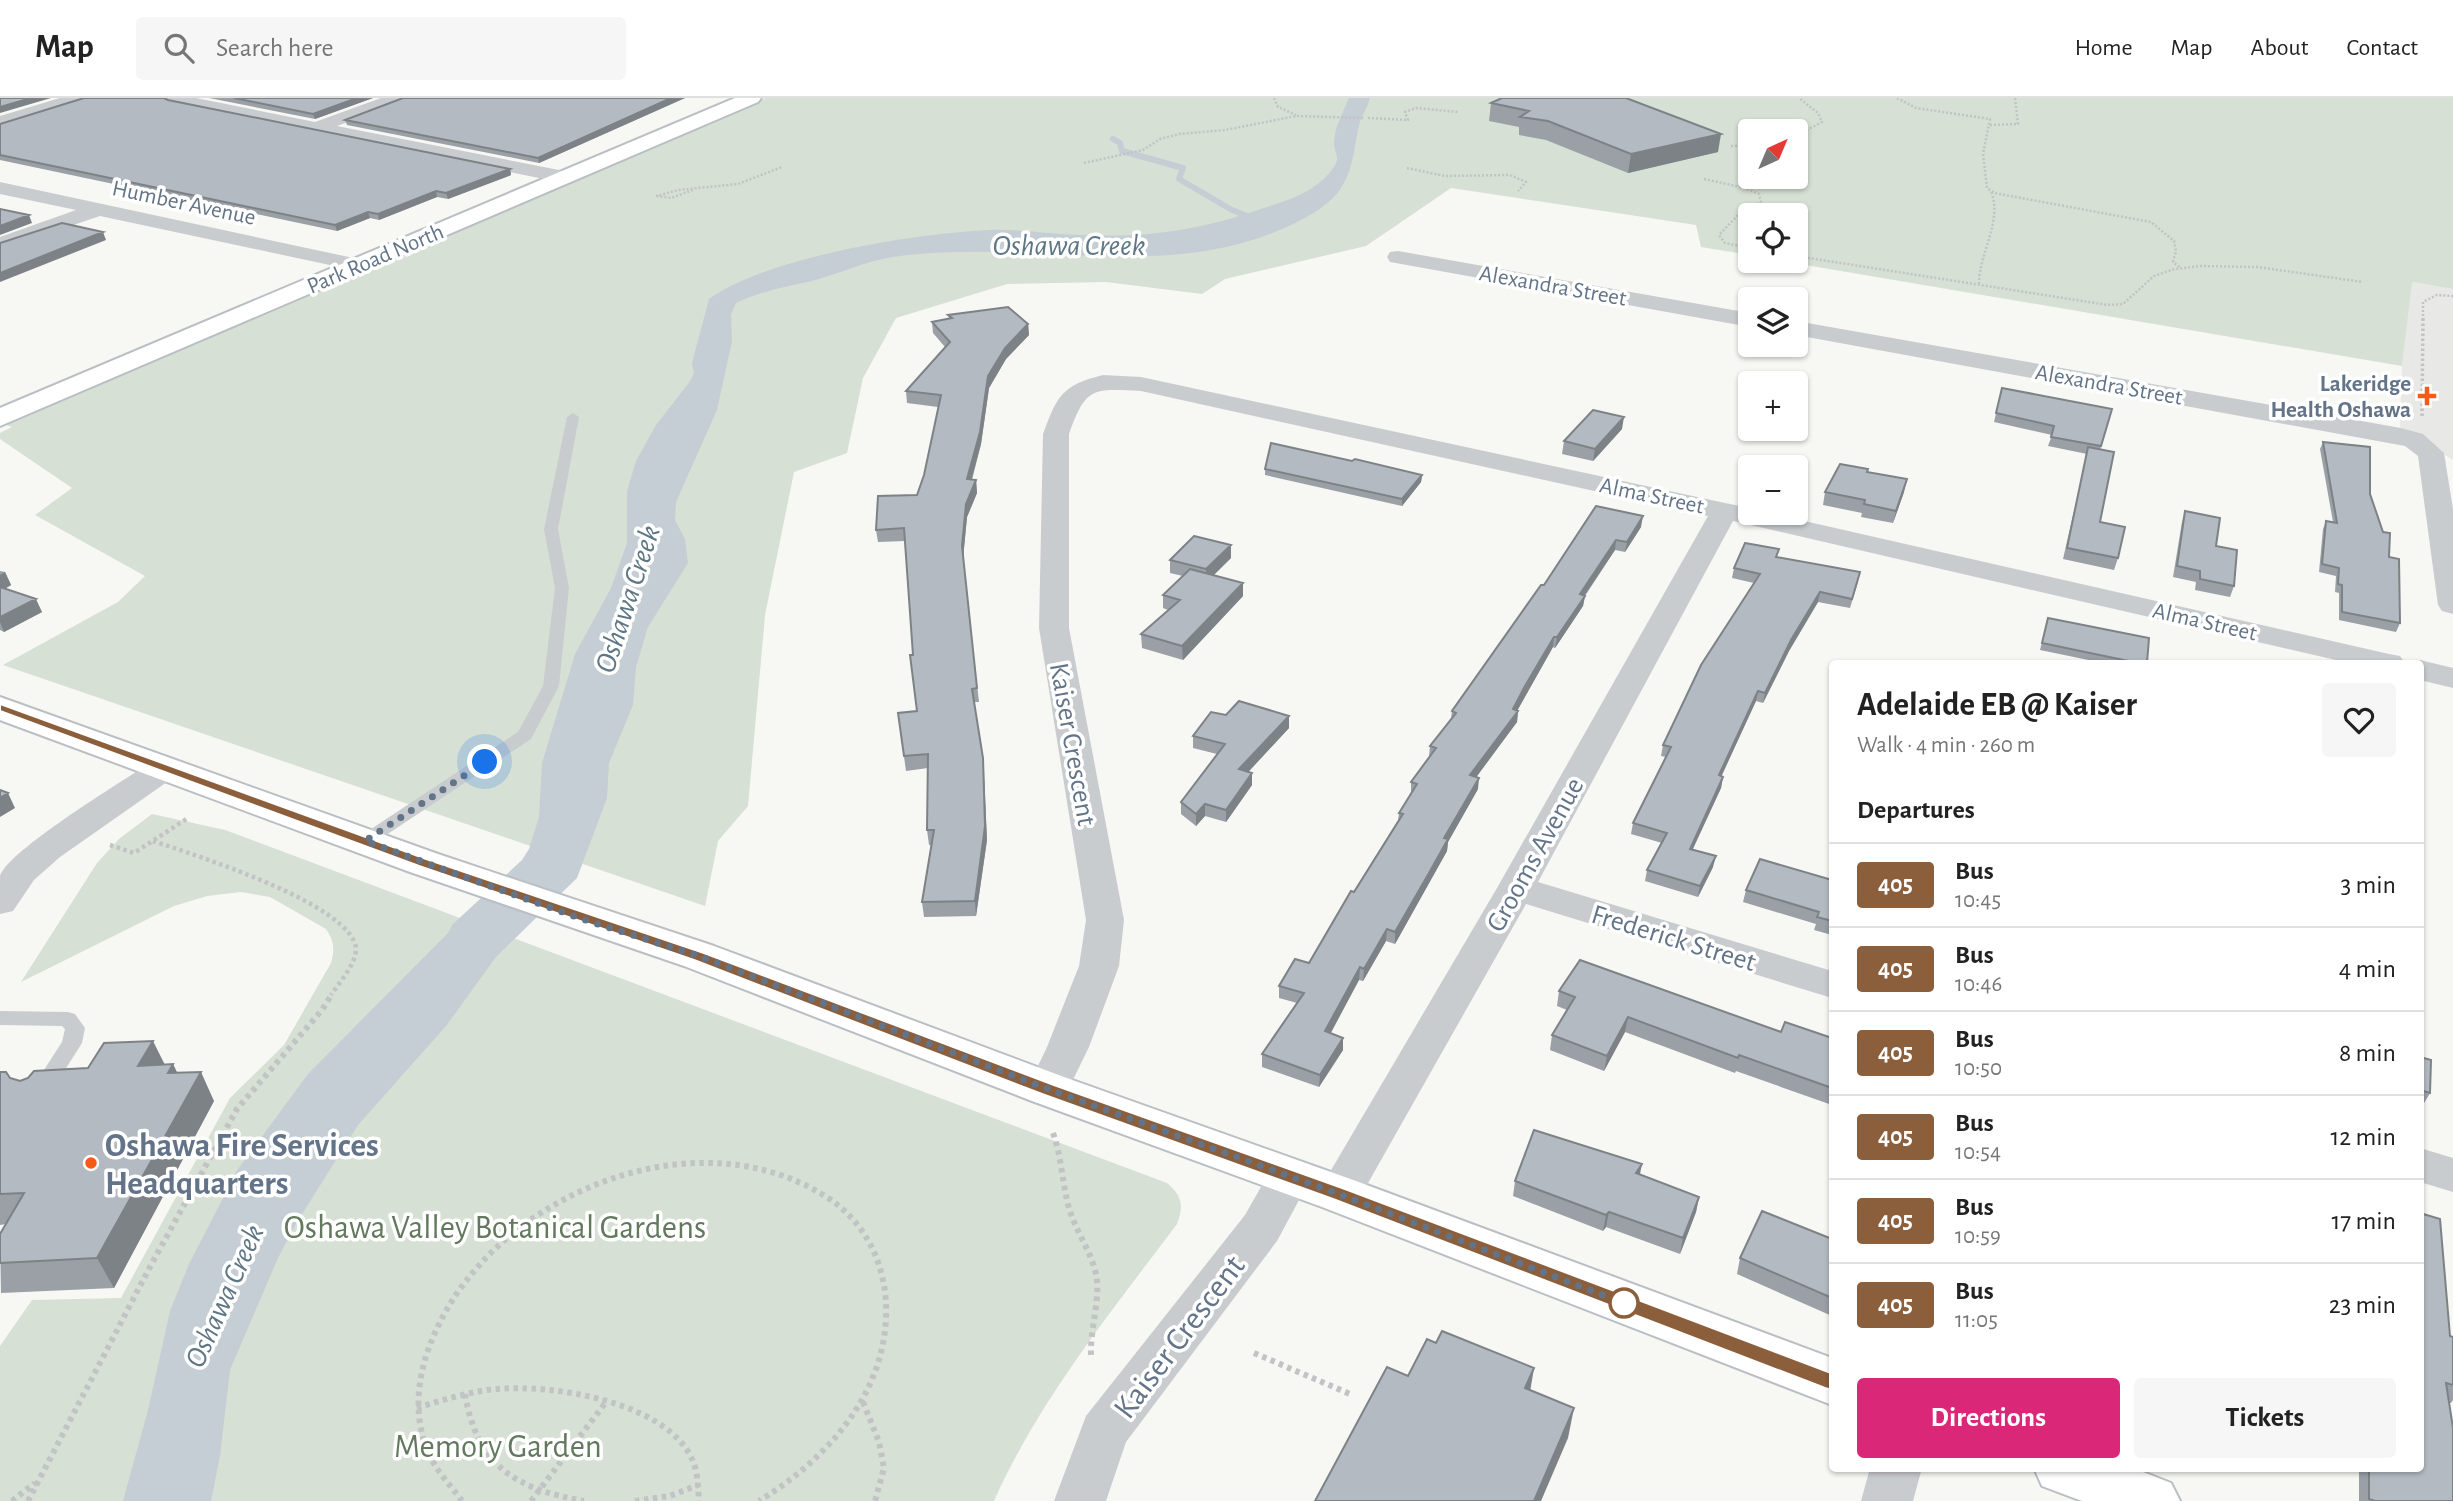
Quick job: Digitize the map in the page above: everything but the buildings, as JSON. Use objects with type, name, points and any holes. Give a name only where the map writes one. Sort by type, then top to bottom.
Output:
[{"type":"main road","name":"Park Road North","points":[[0,418],[751,98]]},
{"type":"main road","points":[[0,708],[579,918],[699,956],[1050,1111],[1290,1176],[1829,1381]]},
{"type":"main road","points":[[2073,1472],[2151,1501]]},
{"type":"street","points":[[0,122],[78,98]]},
{"type":"street","points":[[170,98],[564,177]]},
{"type":"street","points":[[317,127],[397,98]]},
{"type":"street","name":"Humber Avenue","points":[[0,188],[358,265]]},
{"type":"street","points":[[0,244],[96,210]]},
{"type":"street","name":"Alexandra Street","points":[[1398,257],[1738,318]]},
{"type":"street","name":"Alexandra Street","points":[[1808,330],[2401,436],[2421,445]]},
{"type":"street","name":"Alma Street","points":[[1077,391],[1103,382],[1140,384],[1725,511],[2376,660]]},
{"type":"street","name":"Kaiser Crescent","points":[[1050,1111],[1068,1047],[1099,966],[1105,920],[1054,628],[1056,434],[1065,409],[1077,391]]},
{"type":"street","points":[[2421,445],[2431,453],[2446,501],[2453,605]]},
{"type":"street","name":"Grooms Avenue","points":[[1339,1194],[1516,888],[1725,511]]},
{"type":"street","points":[[2424,671],[2453,678]]},
{"type":"street","points":[[0,902],[21,872],[47,849],[165,768]]},
{"type":"street","name":"Frederick Street","points":[[1516,888],[1829,984]]},
{"type":"street","points":[[2424,1166],[2453,1175]]},
{"type":"street","name":"Kaiser Crescent","points":[[1080,1501],[1104,1432],[1261,1228],[1290,1176]]},
{"type":"street","points":[[1887,1501],[1895,1472]]},
{"type":"lane","points":[[365,841],[525,735],[551,687],[562,588],[551,529],[573,417]]},
{"type":"lane","points":[[0,1018],[68,1019],[75,1028],[72,1043],[35,1100]]},
{"type":"path","points":[[1274,98],[1278,107],[1296,116]]},
{"type":"path","points":[[1798,98],[1818,113],[1822,122],[1808,130]]},
{"type":"path","points":[[1897,98],[1902,103],[1921,108],[1990,120],[1983,154],[1987,188],[1996,200],[1989,243],[1982,255],[1979,284]]},
{"type":"path","points":[[1989,125],[2018,124],[2015,98]]},
{"type":"path","points":[[1084,163],[1135,152],[1160,139],[1179,134],[1225,130],[1296,116],[1408,120],[1405,112],[1416,108],[1458,112]]},
{"type":"path","points":[[1731,146],[1738,146]]},
{"type":"path","points":[[693,190],[675,197],[657,196],[668,190],[693,190],[735,184],[768,175],[782,167]]},
{"type":"path","points":[[1407,168],[1444,176],[1521,177],[1526,182],[1518,191]]},
{"type":"path","points":[[731,180],[735,184]]},
{"type":"path","points":[[1704,180],[1745,188],[1759,194],[1759,203]]},
{"type":"path","points":[[1991,191],[2018,199],[2151,222],[2174,241],[2174,262],[2181,268]]},
{"type":"path","points":[[1738,215],[1719,235],[1725,243],[1738,246]]},
{"type":"path","points":[[1808,258],[2108,305],[2123,304],[2143,282],[2181,268],[2274,270],[2362,282]]},
{"type":"path","points":[[2421,445],[2423,302],[2437,295],[2453,296]]},
{"type":"path","points":[[106,844],[135,853],[188,818]]},
{"type":"path","points":[[28,1501],[237,1109],[322,1010],[350,966],[356,950],[352,936],[341,925],[289,892],[237,869],[153,841]]},
{"type":"path","points":[[1050,1111],[1069,1208],[1096,1273],[1097,1294],[1090,1332],[1091,1355]]},
{"type":"path","points":[[462,1501],[438,1474],[422,1443],[417,1408],[419,1369],[441,1317],[458,1288],[509,1236],[544,1210],[580,1191],[666,1166],[694,1163],[736,1164],[779,1174],[806,1184],[855,1219],[879,1256],[888,1301],[883,1350],[862,1401],[826,1448],[802,1471],[759,1501]]},
{"type":"path","points":[[1254,1353],[1350,1394]]},
{"type":"path","points":[[417,1408],[466,1394],[526,1388],[550,1390],[606,1402],[649,1418],[665,1428],[691,1458],[699,1501]]},
{"type":"path","points":[[466,1394],[467,1417],[475,1440],[492,1463],[538,1492],[584,1501]]},
{"type":"path","points":[[862,1401],[879,1442],[884,1468],[875,1501]]},
{"type":"path","points":[[531,1501],[606,1402]]},
{"type":"path","points":[[12,1501],[36,1483]]},
{"type":"path","points":[[635,1501],[670,1496],[698,1485]]},
{"type":"shaded area","name":"Lakeridge Health Oshawa","points":[[2411,282],[2453,289],[2453,460],[2400,427],[2402,366]]},
{"type":"green space","points":[[766,98],[2453,98],[2453,289],[2412,282],[2402,366],[1808,265],[1808,203],[1738,203],[1738,253],[1701,247],[1696,225],[1451,188],[1366,246],[1225,279],[1202,294],[1106,282],[1007,284],[896,318],[863,378],[847,453],[794,472],[765,615],[748,806],[718,841],[705,906],[3,665],[118,602],[145,576],[35,515],[72,488],[0,439],[0,433],[12,427],[0,423]]},
{"type":"green space","name":"Oshawa Valley Botanical Gardens","points":[[152,814],[225,830],[1167,1183],[1180,1201],[1181,1211],[1177,1224],[1054,1392],[1032,1427],[994,1501],[0,1501],[0,1346],[32,1300],[121,1298],[230,1098],[284,1045],[331,963],[333,945],[326,929],[270,897],[241,892],[207,896],[174,906],[21,982],[97,863],[119,839]]},
{"type":"water","name":"Oshawa Creek","points":[[1349,98],[1370,98],[1360,122],[1349,173],[1341,188],[1325,205],[1304,218],[1243,243],[1194,252],[1145,256],[943,252],[893,257],[764,292],[736,303],[731,314],[732,341],[717,410],[676,502],[675,520],[685,539],[688,563],[648,627],[636,667],[633,705],[609,763],[607,798],[577,878],[496,957],[446,1026],[358,1125],[297,1222],[278,1258],[230,1370],[220,1456],[211,1501],[123,1501],[148,1410],[170,1311],[189,1264],[238,1169],[308,1074],[448,933],[453,924],[522,860],[529,849],[539,817],[542,763],[575,654],[611,588],[627,543],[627,491],[636,461],[656,425],[694,374],[692,363],[709,299],[735,284],[767,271],[884,242],[990,230],[1105,236],[1153,234],[1197,227],[1243,215],[1295,197],[1313,188],[1328,175],[1337,160],[1335,136]]},
{"type":"waterway","points":[[1113,139],[1120,143],[1122,151],[1183,168],[1179,179],[1232,210],[1255,219]]},
{"type":"bus line","name":"405","points":[[0,708],[579,918],[699,956],[1048,1089],[1339,1194],[1829,1381]]},
{"type":"place","name":"Lakeridge Health Oshawa","points":[[2427,396]]},
{"type":"place","name":"Oshawa Fire Services Headquarters","points":[[91,1163]]},
{"type":"route","points":[[485,762],[365,841],[579,918],[699,956],[1624,1303]]},
{"type":"park label","name":"Memory Garden","points":[[498,1445]]}]
